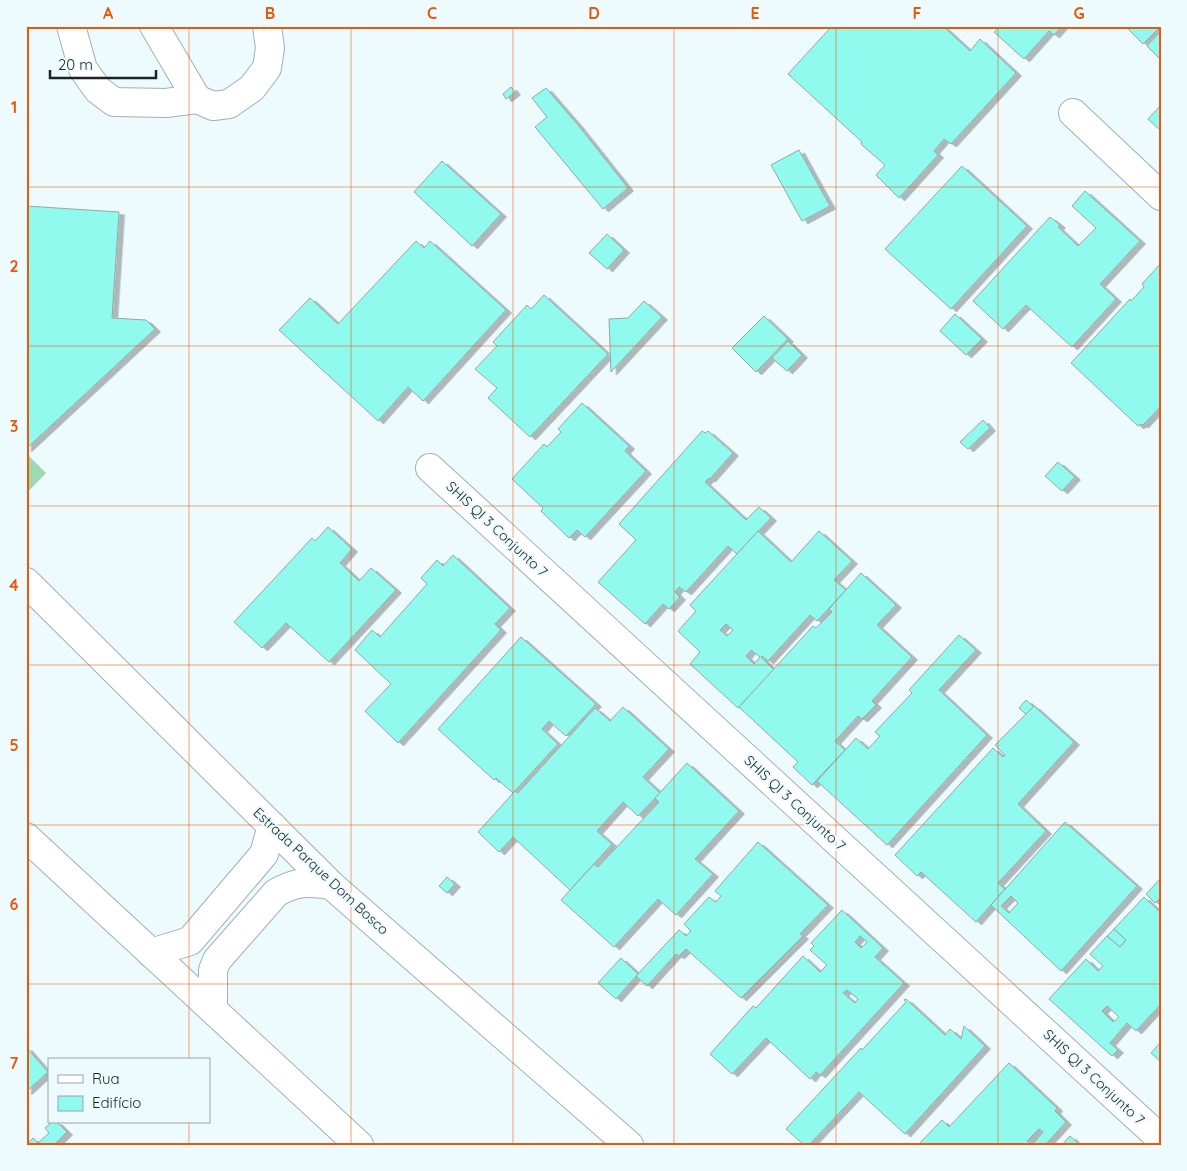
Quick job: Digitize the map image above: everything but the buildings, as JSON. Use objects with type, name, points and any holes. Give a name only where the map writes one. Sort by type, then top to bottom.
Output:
[{"type":"main road","points":[[71,26],[83,69],[98,90],[114,102],[166,103],[197,99],[213,106],[229,104],[252,88],[267,68],[270,48],[267,26]]},
{"type":"main road","points":[[154,26],[197,99]]},
{"type":"main road","points":[[1073,114],[1161,196]]},
{"type":"main road","name":"SHIS QI 3 Conjunto 7","points":[[430,468],[1161,1139]]},
{"type":"main road","name":"Estrada Parque Dom Bosco","points":[[26,582],[331,885],[629,1145]]},
{"type":"main road","points":[[151,953],[190,941],[264,854],[272,826]]},
{"type":"main road","points":[[26,838],[359,1145]]},
{"type":"main road","points":[[213,1010],[213,970],[217,960],[276,893],[287,886],[307,882],[331,885]]},
{"type":"green space","points":[[26,453],[46,473],[26,494]]}]
